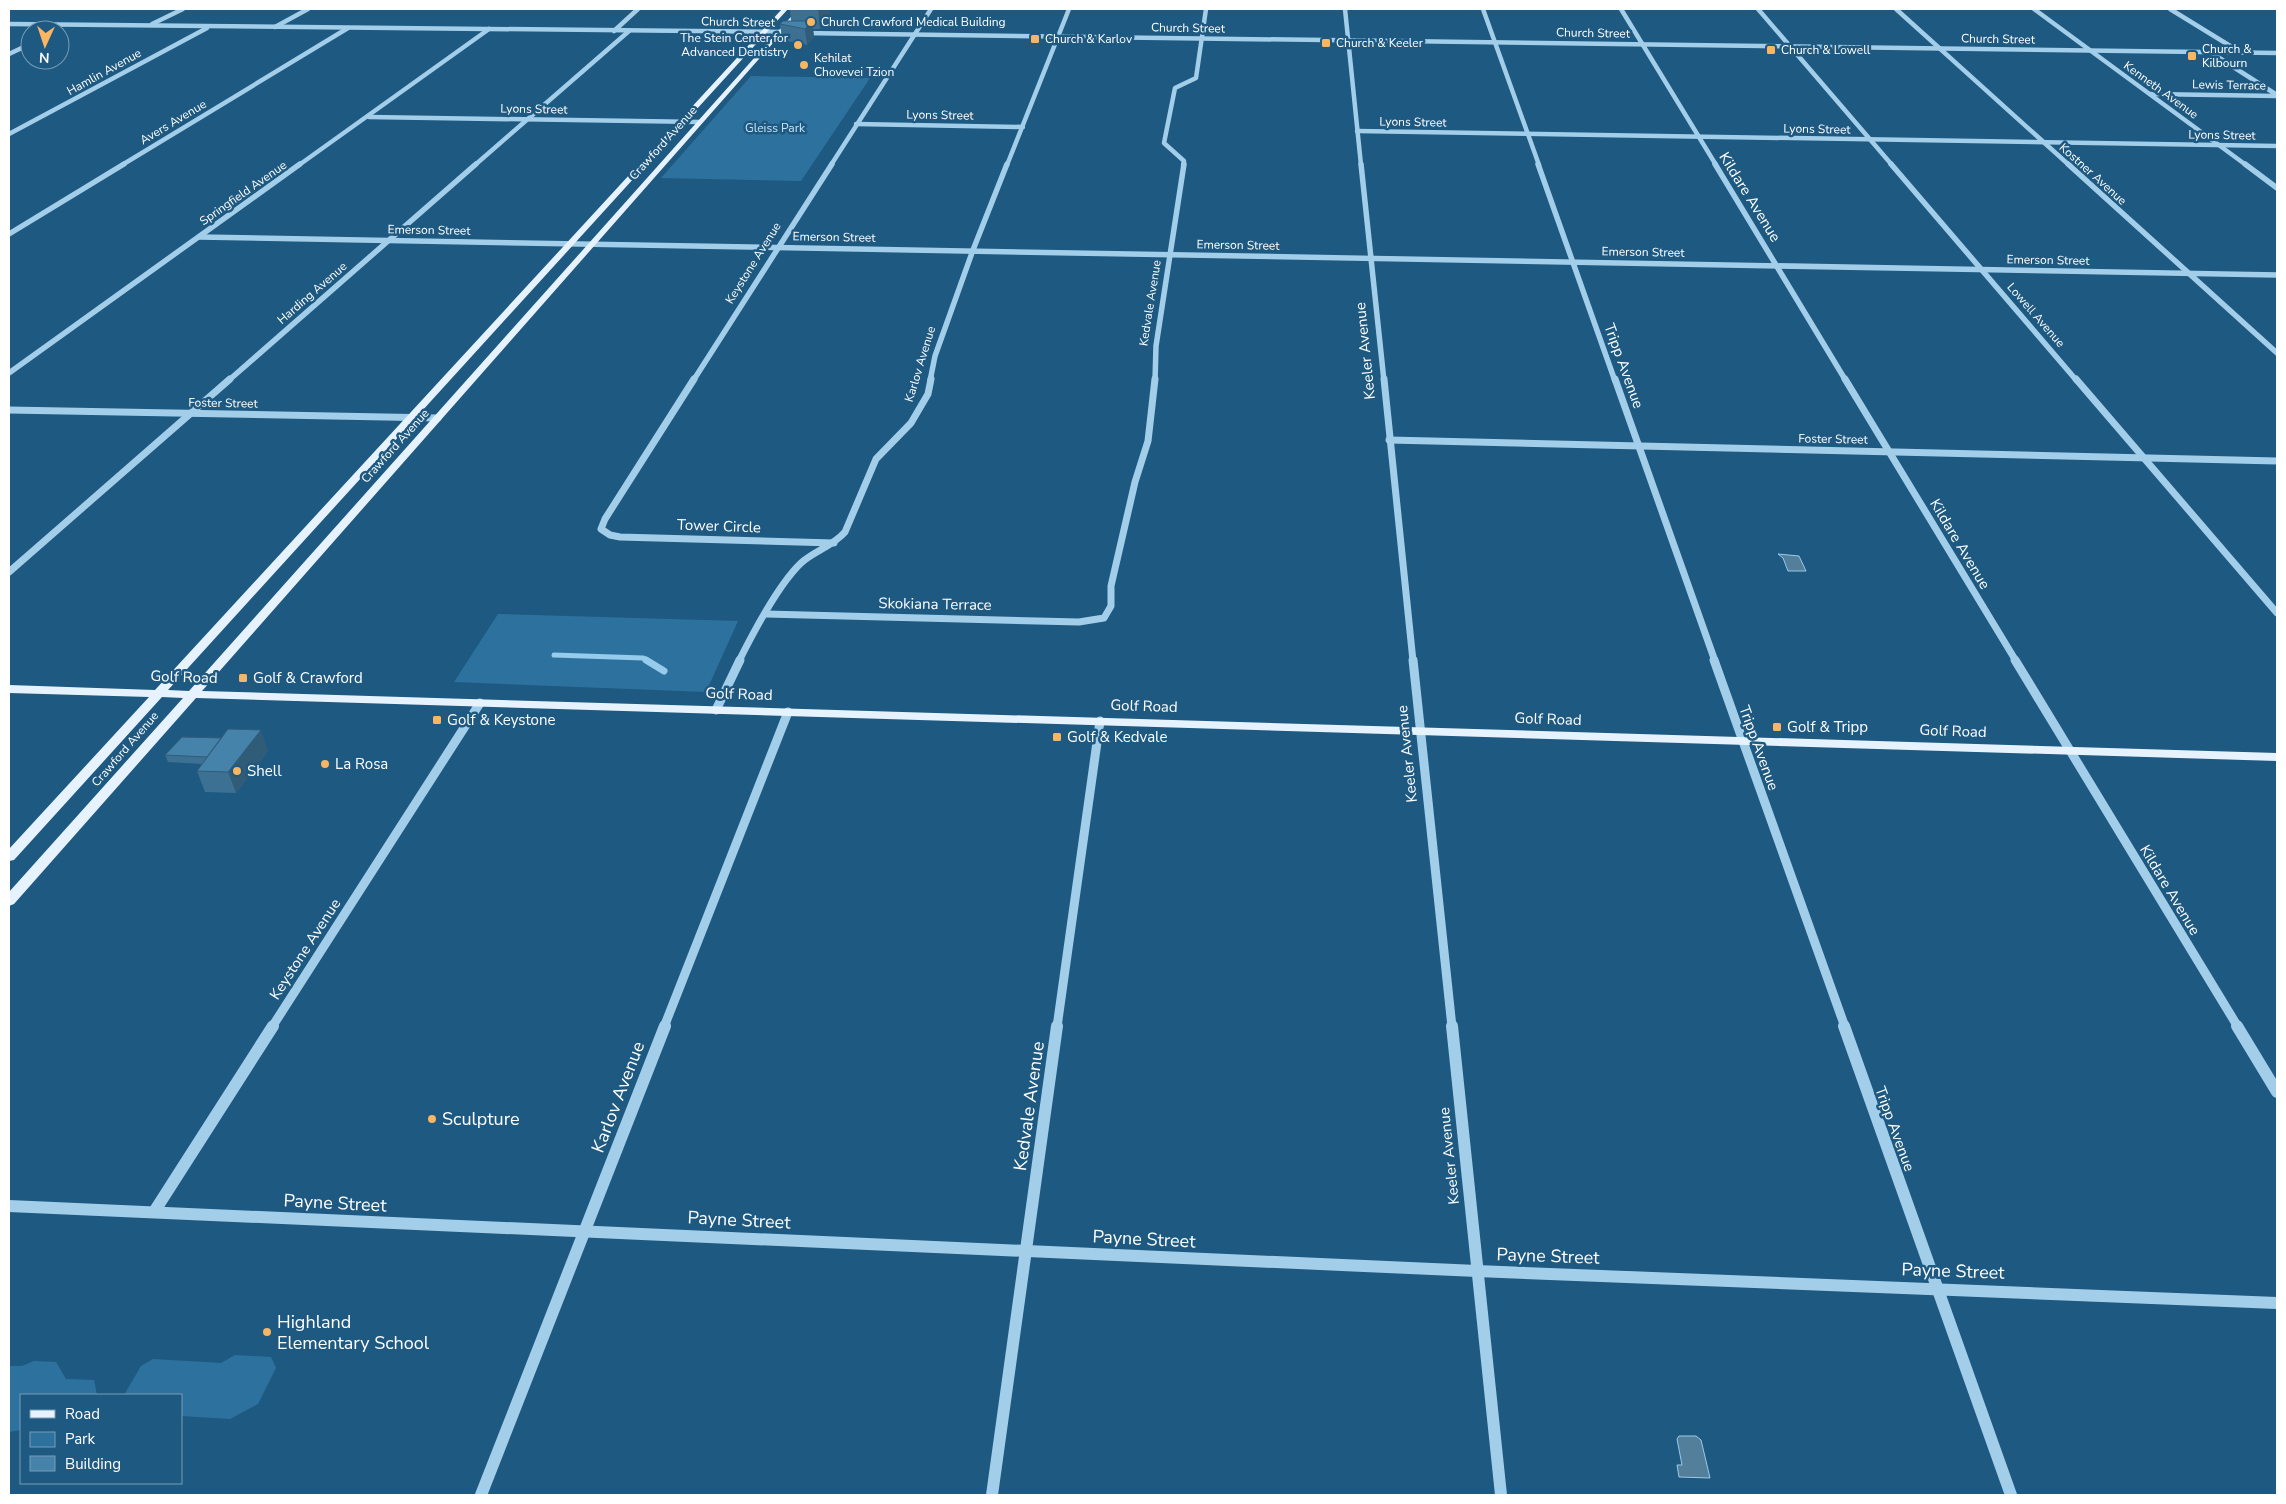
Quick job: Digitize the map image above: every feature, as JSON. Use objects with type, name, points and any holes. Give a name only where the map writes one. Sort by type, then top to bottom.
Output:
[{"type":"main road","name":"Crawford Avenue","points":[[9,857],[785,9]]},
{"type":"main road","name":"Crawford Avenue","points":[[9,901],[800,9]]},
{"type":"main road","name":"Golf Road","points":[[9,689],[2277,757]]},
{"type":"street","points":[[150,26],[183,9]]},
{"type":"street","points":[[275,27],[308,9]]},
{"type":"street","points":[[614,30],[638,9]]},
{"type":"street","name":"Keystone Avenue","points":[[604,532],[602,528],[605,519],[931,9]]},
{"type":"street","name":"Karlov Avenue","points":[[716,710],[752,633],[791,574],[802,562],[834,543],[845,532],[876,459],[911,423],[923,405],[928,394],[935,356],[973,250],[1069,9]]},
{"type":"street","name":"Kedvale Avenue","points":[[1104,618],[1111,606],[1111,586],[1148,440],[1156,393],[1156,346],[1184,162],[1164,143],[1175,88],[1196,78],[1206,9]]},
{"type":"street","name":"Keeler Avenue","points":[[1345,9],[1500,1495]]},
{"type":"street","name":"Tripp Avenue","points":[[1483,9],[2011,1495]]},
{"type":"street","name":"Kildare Avenue","points":[[1621,9],[2277,1092]]},
{"type":"street","name":"Lowell Avenue","points":[[1758,9],[2277,614]]},
{"type":"street","name":"Kostner Avenue","points":[[1896,9],[2277,353]]},
{"type":"street","name":"Kenneth Avenue","points":[[2034,9],[2277,188]]},
{"type":"street","points":[[2170,9],[2241,52]]},
{"type":"street","name":"Church Street","points":[[9,24],[780,32],[2277,53]]},
{"type":"street","name":"Hamlin Avenue","points":[[9,134],[209,26]]},
{"type":"street","name":"Avers Avenue","points":[[9,234],[348,28]]},
{"type":"street","name":"Springfield Avenue","points":[[9,373],[489,29]]},
{"type":"street","name":"Harding Avenue","points":[[9,572],[392,240],[629,31]]},
{"type":"street","points":[[2210,52],[2277,96]]},
{"type":"street","name":"Lewis Terrace","points":[[2150,94],[2277,96]]},
{"type":"street","name":"Lyons Street","points":[[368,117],[700,122]]},
{"type":"street","name":"Lyons Street","points":[[856,124],[1023,127]]},
{"type":"street","name":"Lyons Street","points":[[1357,131],[2277,146]]},
{"type":"street","name":"Emerson Street","points":[[199,237],[1171,253],[2277,275]]},
{"type":"street","name":"Foster Street","points":[[9,410],[438,418]]},
{"type":"street","name":"Foster Street","points":[[1389,440],[2277,461]]},
{"type":"street","name":"Tower Circle","points":[[604,532],[610,535],[630,537],[834,543]]},
{"type":"street","name":"Skokiana Terrace","points":[[766,614],[1080,622],[1104,618]]},
{"type":"street","name":"Keystone Avenue","points":[[154,1212],[480,703]]},
{"type":"street","name":"Karlov Avenue","points":[[481,1495],[788,712]]},
{"type":"street","name":"Kedvale Avenue","points":[[992,1495],[1100,721]]},
{"type":"street","name":"Payne Street","points":[[9,1206],[1477,1271],[2277,1303]]},
{"type":"green space","name":"Gleiss Park","points":[[751,76],[870,78],[801,181],[661,178]]},
{"type":"green space","points":[[498,614],[738,621],[706,692],[454,682]]},
{"type":"green space","points":[[235,1355],[271,1357],[276,1368],[258,1404],[230,1419],[182,1416],[182,1394],[125,1394],[141,1366],[153,1359],[221,1363]]},
{"type":"green space","points":[[34,1361],[56,1362],[66,1379],[94,1380],[97,1394],[20,1394],[20,1430],[9,1432],[9,1366],[22,1366]]},
{"type":"shaded area","points":[[1778,554],[1799,556],[1806,571],[1788,571],[1783,558]]},
{"type":"shaded area","points":[[1679,1436],[1696,1436],[1701,1440],[1710,1478],[1679,1477],[1677,1465],[1682,1465],[1677,1439]]},
{"type":"building","points":[[783,21],[812,21],[805,29],[780,24]]},
{"type":"building","points":[[228,729],[261,730],[228,772],[197,771]]},
{"type":"building","points":[[182,737],[221,738],[207,757],[165,755]]},
{"type":"waterway","points":[[554,655],[643,658],[648,661]]},
{"type":"waterway","points":[[646,660],[664,671]]},
{"type":"place","name":"Church Crawford Medical Building","points":[[811,22]]},
{"type":"place","name":"Church & Karlov","points":[[1035,39]]},
{"type":"place","name":"Church & Keeler","points":[[1326,43]]},
{"type":"place","name":"The Stein Center for Advanced Dentistry","points":[[798,45]]},
{"type":"place","name":"Church & Lowell","points":[[1771,50]]},
{"type":"place","name":"Church & Kilbourn","points":[[2192,56]]},
{"type":"place","name":"Kehilat Chovevei Tzion","points":[[804,65]]},
{"type":"place","name":"Golf & Crawford","points":[[243,678]]},
{"type":"place","name":"Golf & Keystone","points":[[437,720]]},
{"type":"place","name":"Golf & Tripp","points":[[1777,727]]},
{"type":"place","name":"Golf & Kedvale","points":[[1057,737]]},
{"type":"place","name":"La Rosa","points":[[325,764]]},
{"type":"place","name":"Shell","points":[[237,771]]},
{"type":"place","name":"Sculpture","points":[[432,1119]]},
{"type":"place","name":"Highland Elementary School","points":[[267,1332]]}]
